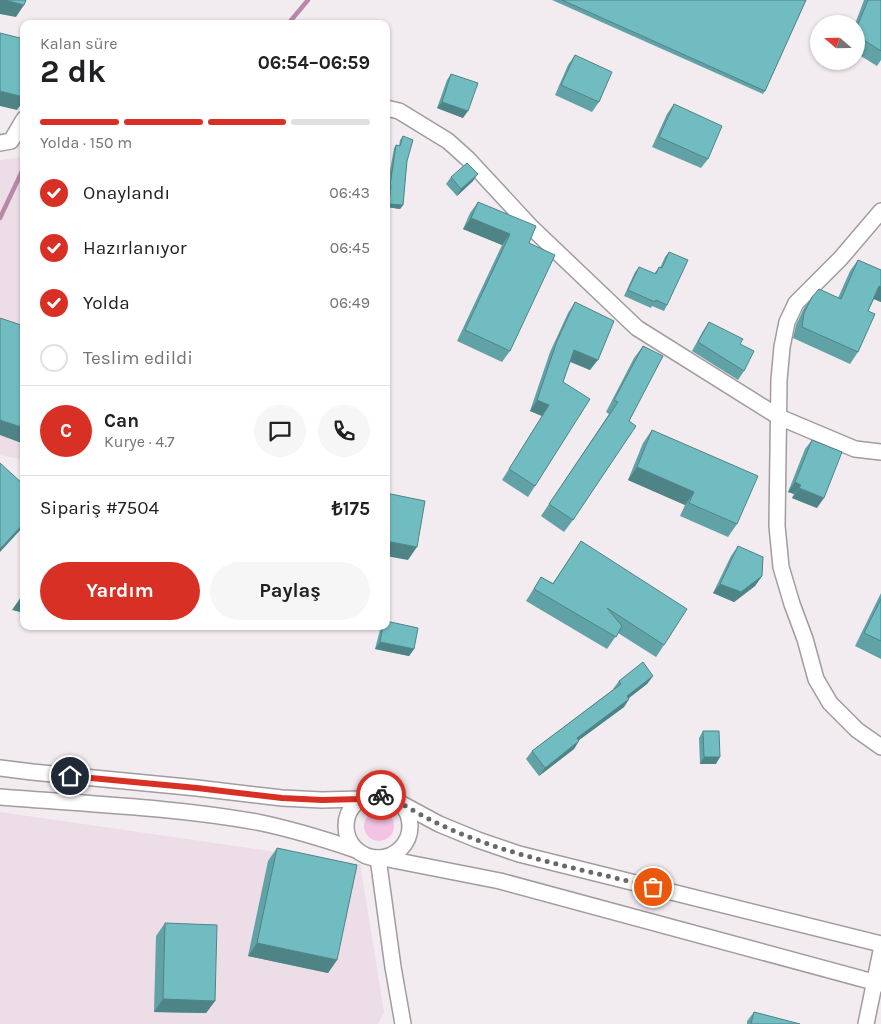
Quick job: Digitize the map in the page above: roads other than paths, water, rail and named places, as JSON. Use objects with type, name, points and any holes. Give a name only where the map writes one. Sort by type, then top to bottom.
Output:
[{"type":"street","points":[[390,109],[399,111],[448,141],[532,228],[637,328],[779,417],[855,449],[881,452]]},
{"type":"street","points":[[0,143],[11,141],[20,126]]},
{"type":"street","points":[[881,211],[840,259],[796,303],[787,322],[782,347],[778,526],[782,567],[792,604],[806,639],[816,679],[830,703],[857,730],[881,747]]},
{"type":"street","points":[[0,768],[282,798],[322,800],[361,799],[375,794],[389,796],[439,824],[520,854],[881,944]]},
{"type":"street","points":[[0,797],[197,813],[282,828],[356,850],[370,858],[380,858],[500,881],[878,983]]},
{"type":"street","points":[[356,850],[350,842],[346,823],[354,806],[361,799]]},
{"type":"street","points":[[380,858],[392,855],[401,849],[407,841],[410,831],[408,816],[400,803]]},
{"type":"street","points":[[380,858],[403,1024]]},
{"type":"street","points":[[866,1024],[878,983],[881,951]]},
{"type":"waterway","points":[[291,20],[308,0]]},
{"type":"waterway","points":[[0,218],[20,176]]}]
